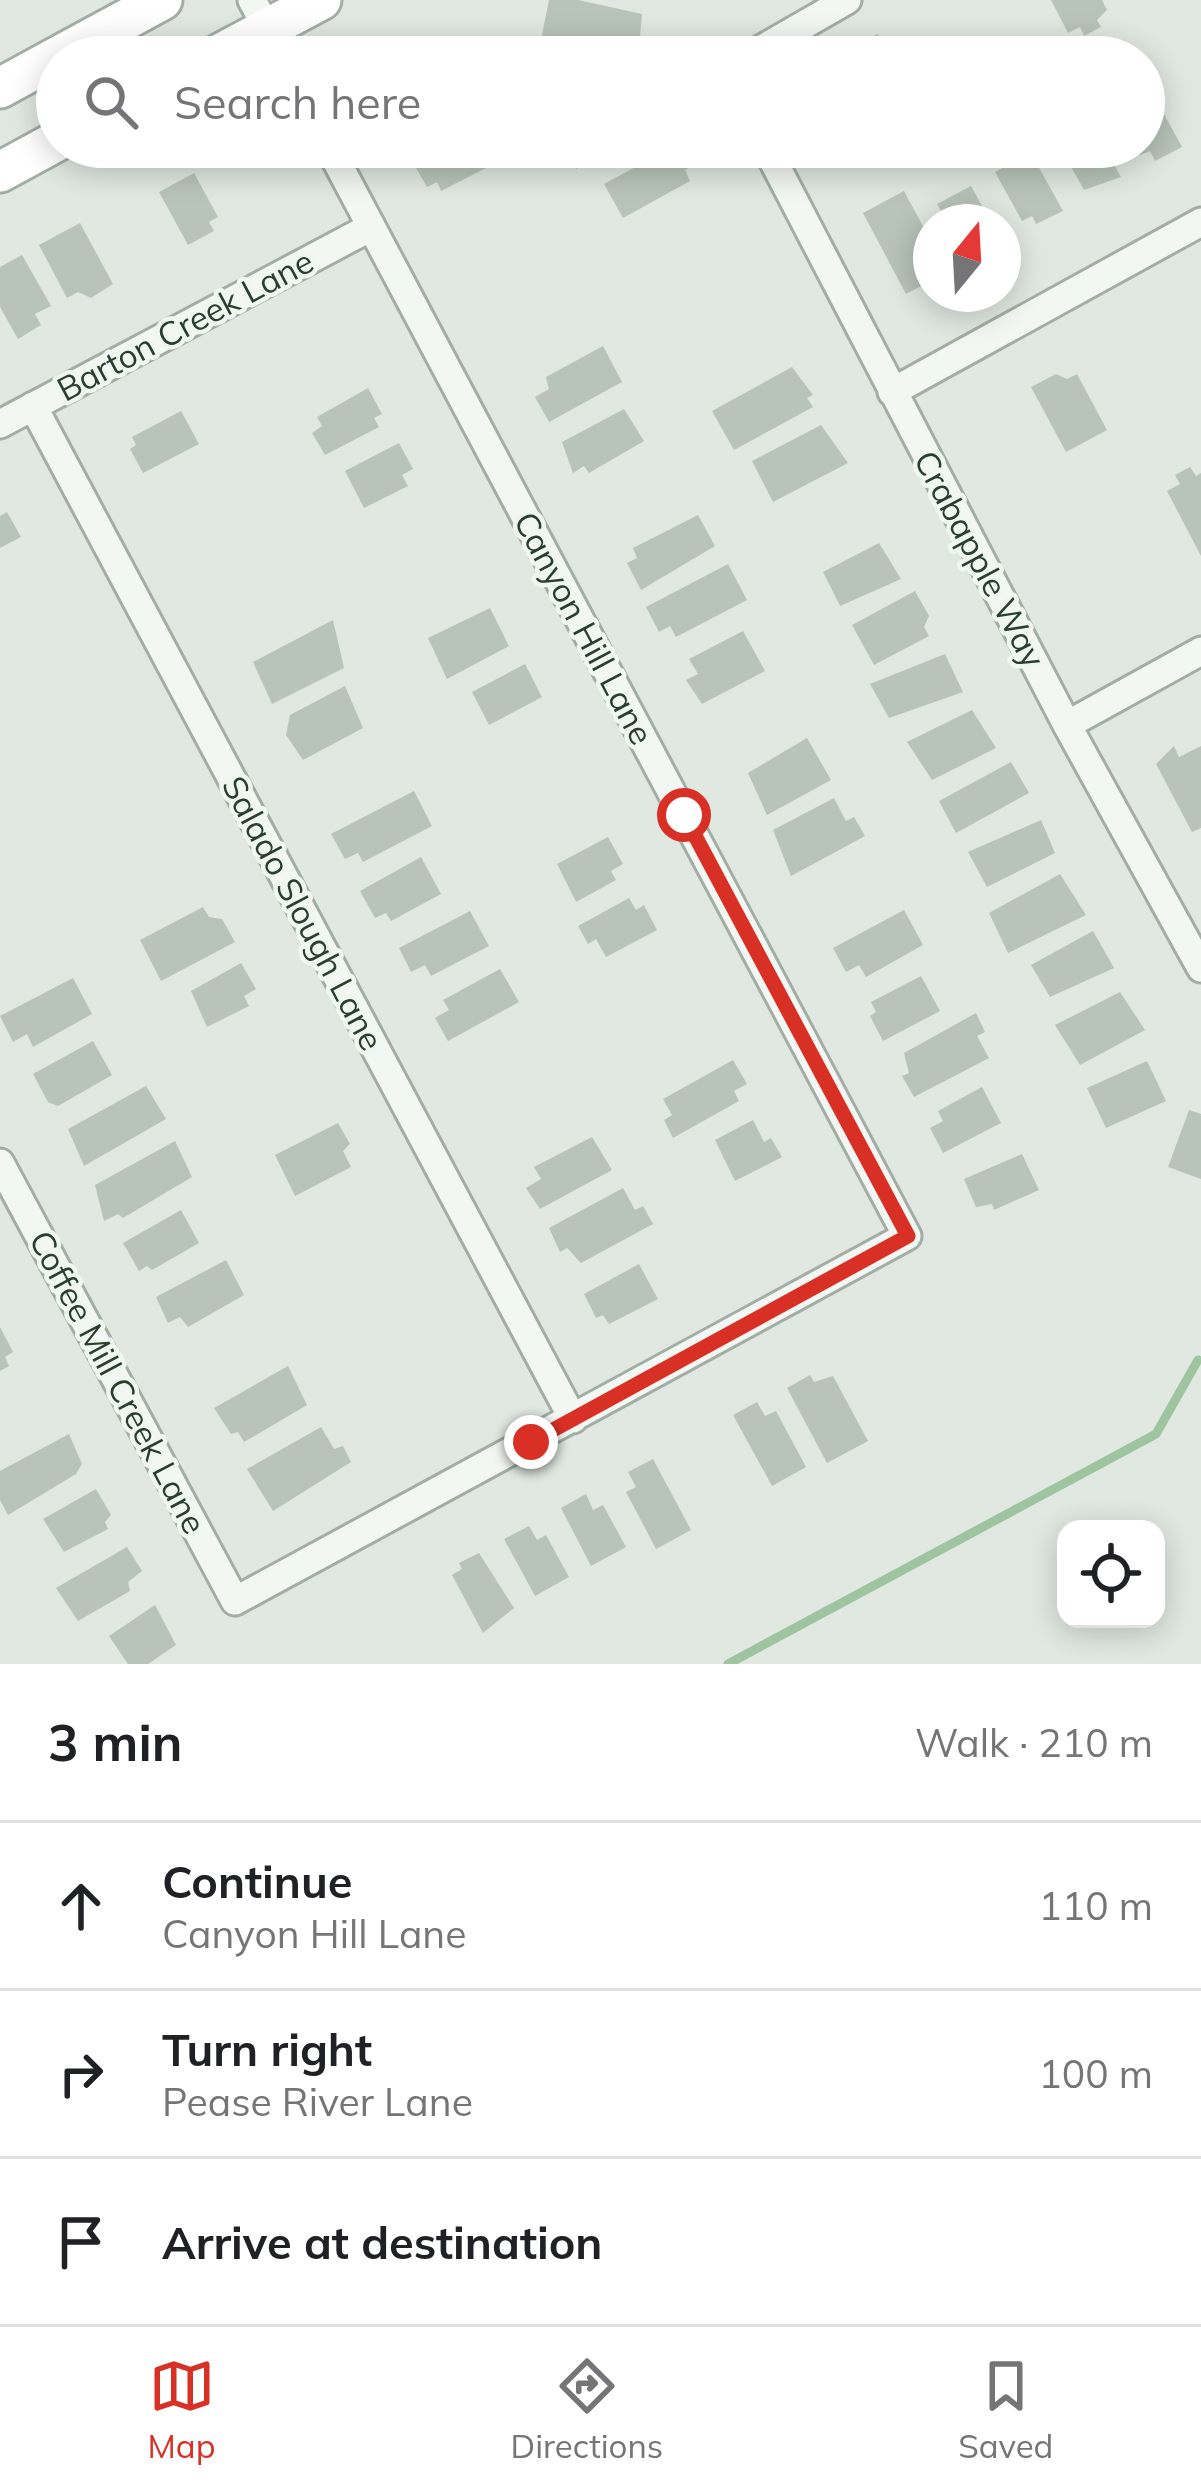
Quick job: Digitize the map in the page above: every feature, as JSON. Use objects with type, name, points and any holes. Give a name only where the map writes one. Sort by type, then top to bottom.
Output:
[{"type":"street","points":[[96,36],[162,0]]},
{"type":"street","points":[[267,29],[322,0]]},
{"type":"street","points":[[785,36],[848,0]]},
{"type":"street","points":[[0,88],[36,68]]},
{"type":"street","points":[[0,172],[36,152]]},
{"type":"street","name":"Canyon Hill Lane","points":[[340,168],[908,1236],[573,1419]]},
{"type":"street","name":"Crabapple Way","points":[[777,168],[1067,725],[1201,968]]},
{"type":"street","points":[[892,392],[1201,222]]},
{"type":"street","name":"Barton Creek Lane","points":[[0,424],[371,226]]},
{"type":"street","name":"Salado Slough Lane","points":[[33,406],[573,1419]]},
{"type":"street","points":[[1067,725],[1201,651]]},
{"type":"street","name":"Coffee Mill Creek Lane","points":[[0,1163],[235,1601],[573,1419]]},
{"type":"building","points":[[549,0],[578,0],[642,14],[640,36],[542,36]]},
{"type":"building","points":[[1051,0],[1102,0],[1107,10],[1097,20],[1101,27],[1084,36],[1080,27],[1068,33]]},
{"type":"building","points":[[1165,116],[1182,147],[1165,156]]},
{"type":"building","points":[[416,168],[486,168],[441,191],[437,182],[427,187]]},
{"type":"building","points":[[633,168],[689,168],[685,170],[690,181],[623,218],[604,184]]},
{"type":"building","points":[[1039,168],[1063,211],[1036,224],[1032,216],[1022,221],[1021,204],[1013,204],[995,172]]},
{"type":"building","points":[[1072,168],[1116,168],[1121,177],[1084,190]]},
{"type":"building","points":[[194,173],[218,217],[209,222],[214,231],[188,245],[159,192]]},
{"type":"building","points":[[971,186],[981,204],[937,204]]},
{"type":"building","points":[[904,191],[913,208],[913,290],[906,294],[863,213]]},
{"type":"building","points":[[80,223],[113,284],[91,298],[78,292],[67,298],[39,245]]},
{"type":"building","points":[[22,255],[51,306],[35,314],[41,325],[18,339],[0,307],[0,267]]},
{"type":"building","points":[[603,346],[622,382],[549,422],[535,397],[549,389],[546,377]]},
{"type":"building","points":[[792,367],[813,395],[807,398],[813,407],[734,450],[712,411]]},
{"type":"building","points":[[1056,374],[1067,379],[1077,374],[1107,430],[1066,452],[1031,387]]},
{"type":"building","points":[[368,388],[382,414],[374,418],[379,427],[325,455],[312,433],[322,426],[317,417]]},
{"type":"building","points":[[624,409],[644,441],[589,473],[584,466],[573,473],[562,442]]},
{"type":"building","points":[[181,411],[199,444],[143,473],[130,449],[136,445],[132,437]]},
{"type":"building","points":[[821,425],[848,463],[773,502],[752,461]]},
{"type":"building","points":[[399,443],[413,469],[402,475],[408,486],[364,508],[345,471]]},
{"type":"building","points":[[1190,467],[1196,476],[1201,473],[1201,556],[1167,491],[1180,484],[1175,475]]},
{"type":"building","points":[[7,512],[21,537],[0,548],[0,516]]},
{"type":"building","points":[[698,515],[715,546],[641,590],[627,563],[637,558],[633,548]]},
{"type":"building","points":[[879,543],[901,579],[840,606],[823,572]]},
{"type":"building","points":[[728,564],[747,600],[676,637],[670,626],[659,632],[646,607]]},
{"type":"building","points":[[915,591],[929,616],[924,627],[929,636],[874,665],[852,625]]},
{"type":"building","points":[[490,608],[509,646],[447,679],[428,638]]},
{"type":"building","points":[[333,620],[344,668],[272,704],[253,662]]},
{"type":"building","points":[[743,631],[765,671],[702,704],[686,680],[698,674],[689,659]]},
{"type":"building","points":[[945,654],[963,692],[889,718],[870,684]]},
{"type":"building","points":[[525,664],[542,697],[489,725],[472,692]]},
{"type":"building","points":[[345,686],[363,728],[303,760],[286,735],[290,715]]},
{"type":"building","points":[[972,710],[996,748],[932,780],[907,742]]},
{"type":"building","points":[[807,738],[831,780],[767,815],[748,773]]},
{"type":"building","points":[[1174,746],[1179,757],[1201,746],[1201,828],[1192,832],[1156,764]]},
{"type":"building","points":[[1011,762],[1029,793],[956,833],[939,801]]},
{"type":"building","points":[[414,791],[432,826],[363,862],[358,853],[345,859],[331,834]]},
{"type":"building","points":[[834,798],[846,821],[854,817],[865,836],[791,876],[773,830]]},
{"type":"building","points":[[1041,820],[1055,853],[987,887],[968,852]]},
{"type":"building","points":[[608,837],[623,864],[611,871],[616,880],[576,902],[557,864]]},
{"type":"building","points":[[421,857],[441,894],[391,921],[386,913],[375,918],[360,891]]},
{"type":"building","points":[[1060,874],[1086,915],[1008,953],[989,913]]},
{"type":"building","points":[[629,898],[636,910],[644,905],[657,930],[606,957],[596,939],[588,944],[578,926]]},
{"type":"building","points":[[203,907],[209,917],[222,919],[235,942],[161,981],[140,940]]},
{"type":"building","points":[[904,910],[923,945],[866,977],[859,965],[846,972],[833,948]]},
{"type":"building","points":[[470,911],[489,946],[431,976],[425,965],[411,972],[399,948]]},
{"type":"building","points":[[1093,931],[1114,968],[1050,997],[1031,965]]},
{"type":"building","points":[[241,963],[256,989],[244,996],[249,1006],[207,1027],[191,991]]},
{"type":"building","points":[[500,969],[519,1002],[448,1041],[435,1018],[449,1010],[443,1000]]},
{"type":"building","points":[[921,976],[940,1011],[883,1041],[870,1016],[876,1012],[871,1002]]},
{"type":"building","points":[[73,978],[92,1014],[33,1047],[27,1034],[13,1042],[0,1016]]},
{"type":"building","points":[[1120,992],[1145,1030],[1080,1065],[1055,1025]]},
{"type":"building","points":[[976,1013],[985,1032],[977,1036],[989,1058],[914,1097],[902,1076],[909,1073],[904,1053]]},
{"type":"building","points":[[93,1041],[112,1075],[58,1106],[48,1102],[33,1074]]},
{"type":"building","points":[[733,1060],[747,1084],[734,1091],[739,1101],[673,1138],[664,1120],[672,1115],[663,1099]]},
{"type":"building","points":[[1147,1061],[1166,1101],[1106,1128],[1087,1088]]},
{"type":"building","points":[[146,1086],[166,1119],[84,1166],[68,1129]]},
{"type":"building","points":[[982,1087],[1001,1123],[943,1153],[930,1128],[943,1121],[938,1111]]},
{"type":"building","points":[[1189,1110],[1201,1114],[1201,1179],[1168,1167]]},
{"type":"building","points":[[753,1120],[764,1142],[771,1138],[782,1157],[735,1181],[715,1140]]},
{"type":"building","points":[[338,1123],[350,1144],[343,1151],[351,1167],[295,1196],[275,1155]]},
{"type":"building","points":[[592,1137],[612,1170],[540,1209],[526,1188],[541,1179],[534,1167]]},
{"type":"building","points":[[175,1141],[192,1177],[123,1218],[118,1214],[104,1221],[95,1185]]},
{"type":"building","points":[[1022,1154],[1039,1190],[994,1210],[992,1204],[976,1207],[964,1179]]},
{"type":"building","points":[[623,1188],[635,1210],[643,1206],[653,1224],[581,1263],[567,1248],[560,1252],[549,1228]]},
{"type":"building","points":[[181,1210],[199,1243],[152,1270],[147,1266],[139,1271],[123,1243]]},
{"type":"building","points":[[226,1260],[244,1295],[188,1327],[180,1317],[168,1323],[156,1297]]},
{"type":"building","points":[[639,1264],[658,1299],[609,1324],[603,1315],[596,1318],[584,1294]]},
{"type":"building","points":[[0,1327],[13,1352],[5,1357],[9,1366],[0,1371]]},
{"type":"building","points":[[288,1366],[307,1405],[244,1442],[238,1432],[231,1434],[214,1408]]},
{"type":"building","points":[[810,1375],[814,1382],[833,1376],[868,1441],[827,1463],[787,1388]]},
{"type":"building","points":[[757,1402],[765,1416],[776,1411],[806,1467],[772,1486],[733,1415]]},
{"type":"building","points":[[321,1427],[334,1449],[343,1446],[351,1462],[273,1511],[247,1469]]},
{"type":"building","points":[[69,1434],[82,1464],[76,1474],[8,1515],[0,1500],[0,1471]]},
{"type":"building","points":[[653,1459],[691,1530],[656,1549],[626,1492],[636,1487],[628,1472]]},
{"type":"building","points":[[96,1489],[111,1515],[105,1522],[108,1529],[64,1552],[43,1519]]},
{"type":"building","points":[[586,1494],[593,1510],[603,1505],[626,1547],[591,1566],[561,1508]]},
{"type":"building","points":[[529,1526],[537,1540],[546,1535],[569,1577],[535,1596],[504,1539]]},
{"type":"building","points":[[127,1547],[142,1571],[128,1582],[130,1591],[78,1621],[56,1588]]},
{"type":"building","points":[[479,1553],[514,1608],[483,1633],[452,1575],[462,1569],[459,1563]]},
{"type":"building","points":[[155,1605],[176,1645],[148,1664],[128,1664],[109,1636]]},
{"type":"waterway","points":[[728,1664],[1156,1434],[1198,1360]]},
{"type":"route","points":[[531,1442],[908,1236],[684,815]]}]
